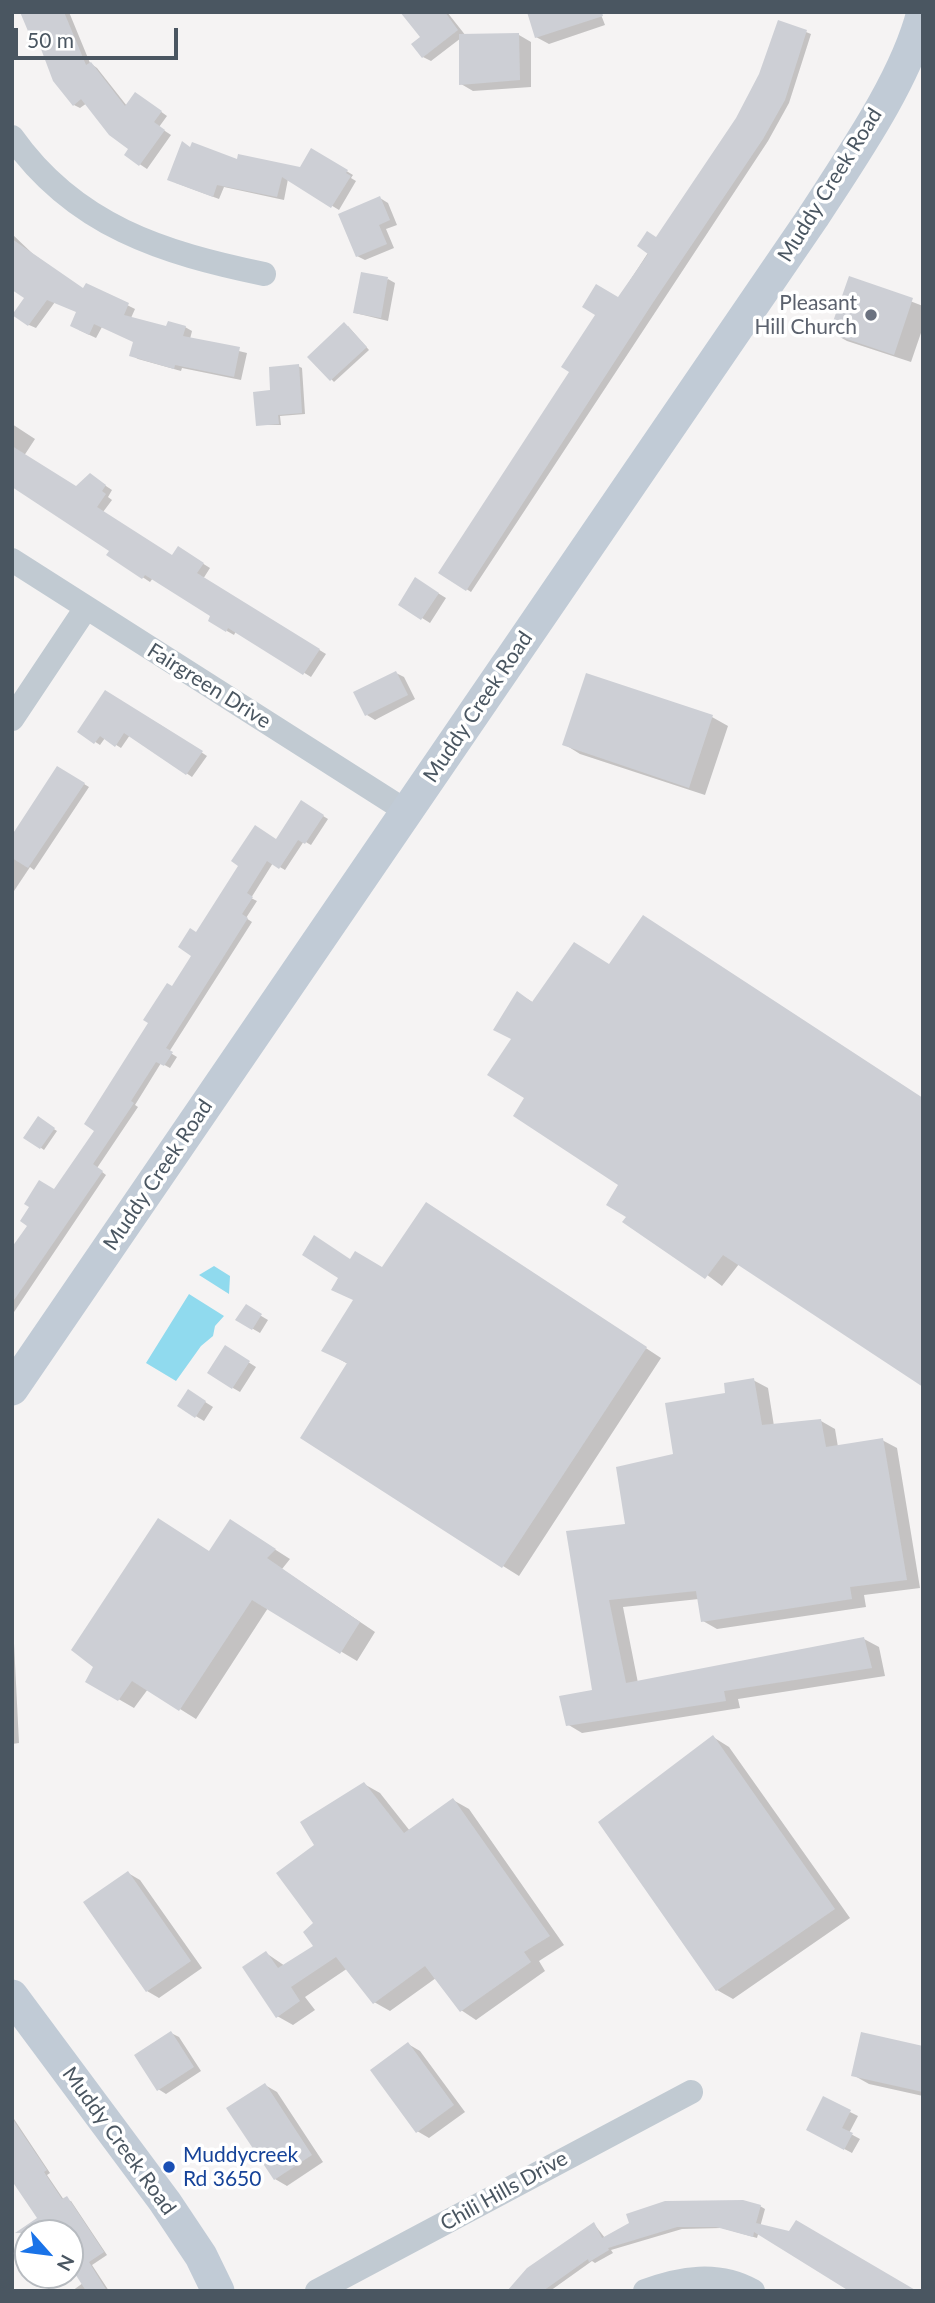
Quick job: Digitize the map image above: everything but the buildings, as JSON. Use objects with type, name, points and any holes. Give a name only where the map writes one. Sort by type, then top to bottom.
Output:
[{"type":"street","name":"Muddy Creek Road","points":[[12,1389],[813,217],[858,146],[908,55],[923,12]]},
{"type":"street","points":[[12,137],[45,175],[76,202],[119,230],[156,247],[195,260],[264,274]]},
{"type":"street","name":"Fairgreen Drive","points":[[12,560],[406,811]]},
{"type":"street","points":[[12,719],[86,608]]},
{"type":"street","name":"Muddy Creek Road","points":[[12,1996],[165,2202],[201,2256],[218,2291]]},
{"type":"street","name":"Chili Hills Drive","points":[[317,2291],[569,2154],[691,2092]]},
{"type":"street","points":[[645,2291],[672,2281],[698,2278],[724,2280],[753,2291]]},
{"type":"water","points":[[214,1266],[230,1276],[229,1294],[199,1275]]},
{"type":"water","points":[[189,1294],[224,1316],[215,1326],[213,1336],[201,1346],[176,1381],[146,1363]]},
{"type":"place","name":"Pleasant Hill Church","points":[[871,315]]},
{"type":"place","name":"Muddycreek Rd 3650","points":[[169,2167]]}]
